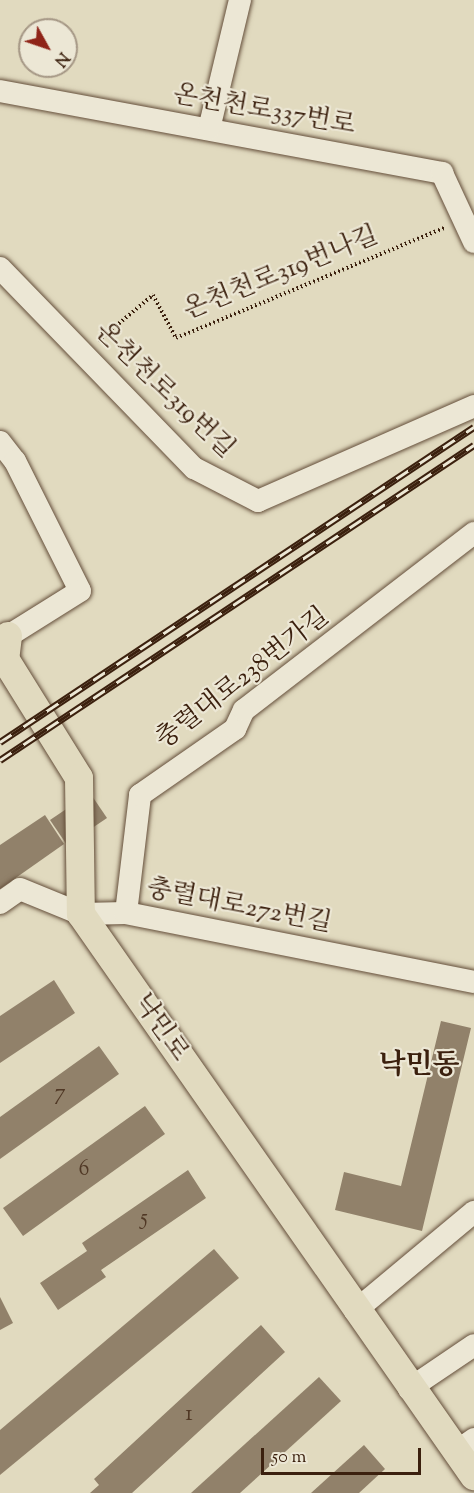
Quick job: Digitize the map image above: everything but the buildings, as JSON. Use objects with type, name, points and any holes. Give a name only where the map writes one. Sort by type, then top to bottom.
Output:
[{"type":"main road","points":[[3,634],[5,659],[79,778],[81,914]]},
{"type":"main road","name":"낙민로","points":[[81,914],[409,1389],[465,1445],[474,1476]]},
{"type":"street","points":[[209,129],[240,0]]},
{"type":"street","name":"온천천로337번로","points":[[0,91],[442,173],[474,242]]},
{"type":"street","name":"온천천로319번길","points":[[0,268],[194,468],[258,501],[474,406]]},
{"type":"street","points":[[0,442],[80,591],[3,634]]},
{"type":"street","name":"충렬대로238번가길","points":[[126,913],[140,795],[235,729],[244,710],[474,533]]},
{"type":"street","name":"충렬대로272번길","points":[[0,903],[20,889],[81,914],[126,913],[474,982]]},
{"type":"street","points":[[355,1311],[474,1212]]},
{"type":"street","points":[[409,1389],[474,1345]]},
{"type":"path","name":"온천천로319번나길","points":[[83,353],[153,295],[176,338],[464,220]]},
{"type":"railway","points":[[0,742],[474,427]]},
{"type":"railway","points":[[0,760],[474,445]]},
{"type":"district","name":"낙민동","points":[[419,1066]]}]
